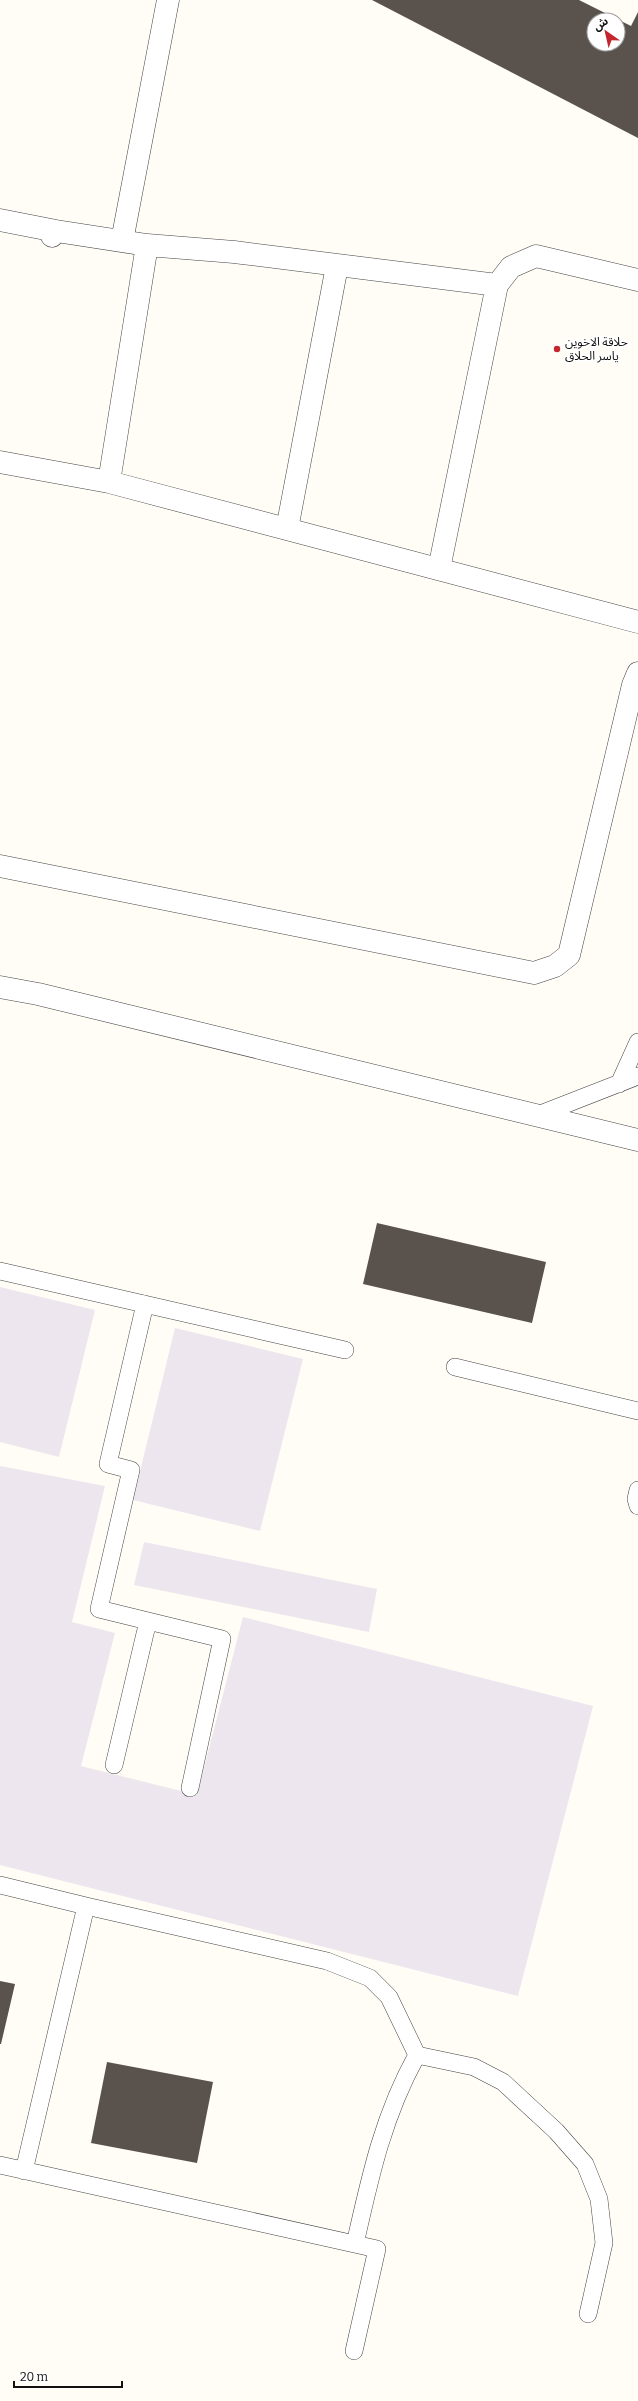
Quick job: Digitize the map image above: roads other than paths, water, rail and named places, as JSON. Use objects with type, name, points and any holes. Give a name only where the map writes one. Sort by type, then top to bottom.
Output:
[{"type":"street","points":[[122,241],[168,0]]},
{"type":"street","points":[[0,220],[54,234],[147,245],[234,252],[497,285]]},
{"type":"street","points":[[108,482],[147,245]]},
{"type":"street","points":[[440,569],[497,285],[511,267],[536,256],[638,280]]},
{"type":"street","points":[[287,528],[337,266]]},
{"type":"street","points":[[0,462],[108,482],[287,528],[638,622]]},
{"type":"street","points":[[0,866],[534,973],[555,966],[569,955],[631,692],[638,673]]},
{"type":"street","points":[[0,987],[45,996],[638,1140]]},
{"type":"lane","points":[[619,1084],[638,1042]]},
{"type":"lane","points":[[538,1115],[638,1076]]},
{"type":"lane","points":[[0,1271],[345,1350]]},
{"type":"lane","points":[[145,1304],[108,1464],[132,1470],[99,1609],[222,1639],[190,1788]]},
{"type":"lane","points":[[455,1367],[638,1411]]},
{"type":"lane","points":[[638,1490],[636,1499],[638,1506]]},
{"type":"lane","points":[[114,1765],[148,1620]]},
{"type":"lane","points":[[0,1884],[86,1906],[328,1961],[370,1978],[390,1997],[417,2055]]},
{"type":"lane","points":[[24,2171],[86,1906]]},
{"type":"lane","points":[[355,2244],[373,2162],[399,2086],[417,2055]]},
{"type":"lane","points":[[417,2055],[474,2066],[503,2082],[556,2131],[585,2164],[599,2198],[604,2243],[588,2314]]},
{"type":"lane","points":[[0,2165],[377,2249],[354,2351]]},
{"type":"place","name":"حلاقة الاخوين ياسر الحلاق","points":[[557,349]]}]
